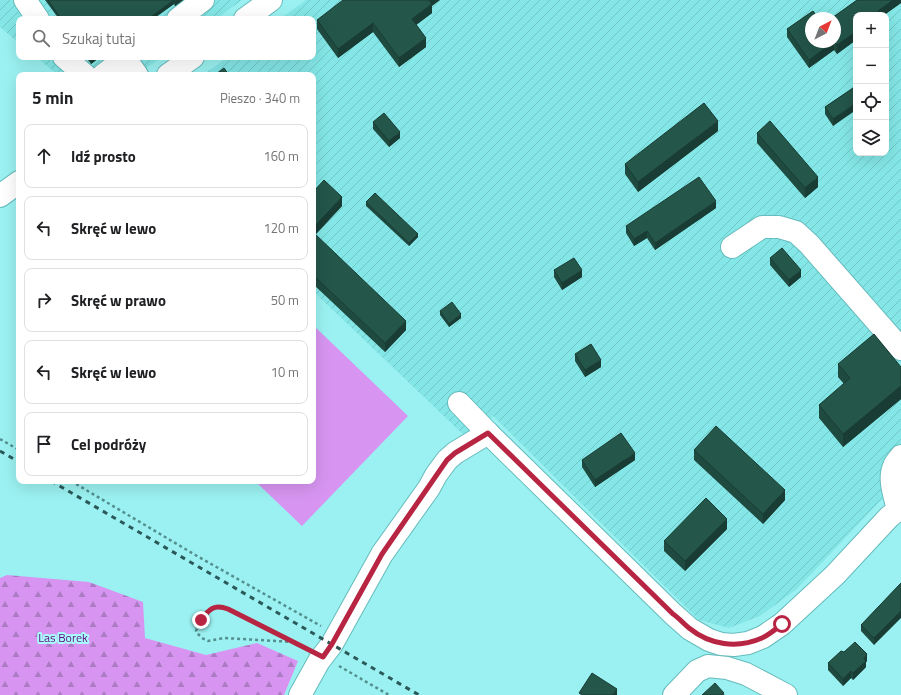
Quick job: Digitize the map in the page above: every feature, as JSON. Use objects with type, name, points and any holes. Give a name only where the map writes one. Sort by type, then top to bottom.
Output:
[{"type":"street","points":[[25,0],[36,16]]},
{"type":"street","points":[[182,16],[203,0]]},
{"type":"street","points":[[249,16],[272,0]]},
{"type":"street","points":[[68,60],[82,72]]},
{"type":"street","points":[[172,72],[189,60]]},
{"type":"street","points":[[110,72],[130,63]]},
{"type":"street","points":[[0,196],[16,184]]},
{"type":"street","points":[[732,248],[762,227],[779,227],[796,232],[810,244],[901,349]]},
{"type":"street","points":[[459,403],[673,614],[690,629],[709,640],[721,644],[748,643],[763,637],[782,624],[835,575],[889,517],[900,509],[892,484],[891,475],[894,465],[901,456]]},
{"type":"street","points":[[300,695],[332,644],[382,554],[447,460],[455,453],[488,433]]},
{"type":"street","points":[[674,695],[697,672],[708,666],[727,668],[746,674],[786,695]]},
{"type":"path","points":[[0,439],[16,448]]},
{"type":"path","points":[[76,484],[211,564],[337,635]]},
{"type":"path","points":[[294,642],[224,638],[208,641],[202,638],[196,631],[208,611],[214,607],[228,609],[294,642],[323,657],[389,695]]},
{"type":"shaded area","points":[[0,0],[242,0],[220,16],[16,16],[16,40],[0,27]]},
{"type":"shaded area","points":[[306,0],[901,0],[901,479],[797,589],[760,616],[729,628],[699,620],[493,416],[470,441],[316,294],[316,72],[207,72],[224,60],[316,60],[316,16],[284,16]]},
{"type":"shaded area","points":[[40,60],[158,60],[140,72],[54,72]]},
{"type":"green space","points":[[316,328],[408,416],[302,526],[258,484],[316,484]]},
{"type":"green space","name":"Las Borek","points":[[7,575],[89,582],[143,602],[145,638],[206,655],[257,643],[298,661],[284,695],[0,695],[0,578]]},
{"type":"building","points":[[48,0],[174,0],[152,16],[59,16]]},
{"type":"building","points":[[343,0],[429,0],[432,4],[412,19],[426,38],[399,58],[373,23],[338,49],[317,20]]},
{"type":"building","points":[[857,0],[893,0],[879,12],[853,12],[853,34],[841,42],[840,12]]},
{"type":"building","points":[[805,17],[805,48],[826,48],[809,60],[787,29]]},
{"type":"building","points":[[224,68],[227,72],[219,72]]},
{"type":"building","points":[[853,88],[853,105],[833,119],[825,107]]},
{"type":"building","points":[[704,103],[718,121],[638,182],[625,164]]},
{"type":"building","points":[[384,113],[400,132],[389,141],[373,122]]},
{"type":"building","points":[[770,121],[818,177],[805,188],[757,133]]},
{"type":"building","points":[[699,177],[716,201],[655,243],[647,231],[634,239],[626,226]]},
{"type":"building","points":[[324,180],[342,197],[316,225],[316,189]]},
{"type":"building","points":[[375,193],[418,234],[409,243],[366,202]]},
{"type":"building","points":[[316,235],[406,321],[385,343],[316,278]]},
{"type":"building","points":[[782,248],[801,270],[789,280],[770,258]]},
{"type":"building","points":[[574,258],[582,270],[562,283],[554,270]]},
{"type":"building","points":[[452,302],[461,314],[449,324],[440,311]]},
{"type":"building","points":[[874,334],[901,367],[901,386],[843,434],[819,405],[850,378],[838,364]]},
{"type":"building","points":[[591,344],[601,360],[585,370],[575,354]]},
{"type":"building","points":[[716,426],[785,490],[763,514],[694,450]]},
{"type":"building","points":[[621,433],[635,453],[595,480],[582,460]]},
{"type":"building","points":[[706,498],[727,519],[685,561],[664,541]]},
{"type":"building","points":[[901,583],[901,611],[874,638],[861,625]]},
{"type":"building","points":[[855,642],[867,654],[864,658],[866,661],[853,673],[851,671],[843,679],[828,663],[841,651],[844,652]]},
{"type":"building","points":[[592,673],[617,689],[612,695],[582,695],[579,693]]},
{"type":"building","points":[[715,683],[724,695],[702,695]]},
{"type":"railway","points":[[0,451],[16,460]]},
{"type":"railway","points":[[56,484],[419,695]]},
{"type":"route","points":[[201,620],[208,611],[214,607],[228,609],[323,657],[332,644],[382,554],[447,460],[455,453],[488,433],[690,629],[709,640],[721,644],[734,644],[748,643],[763,637],[782,624]]}]
